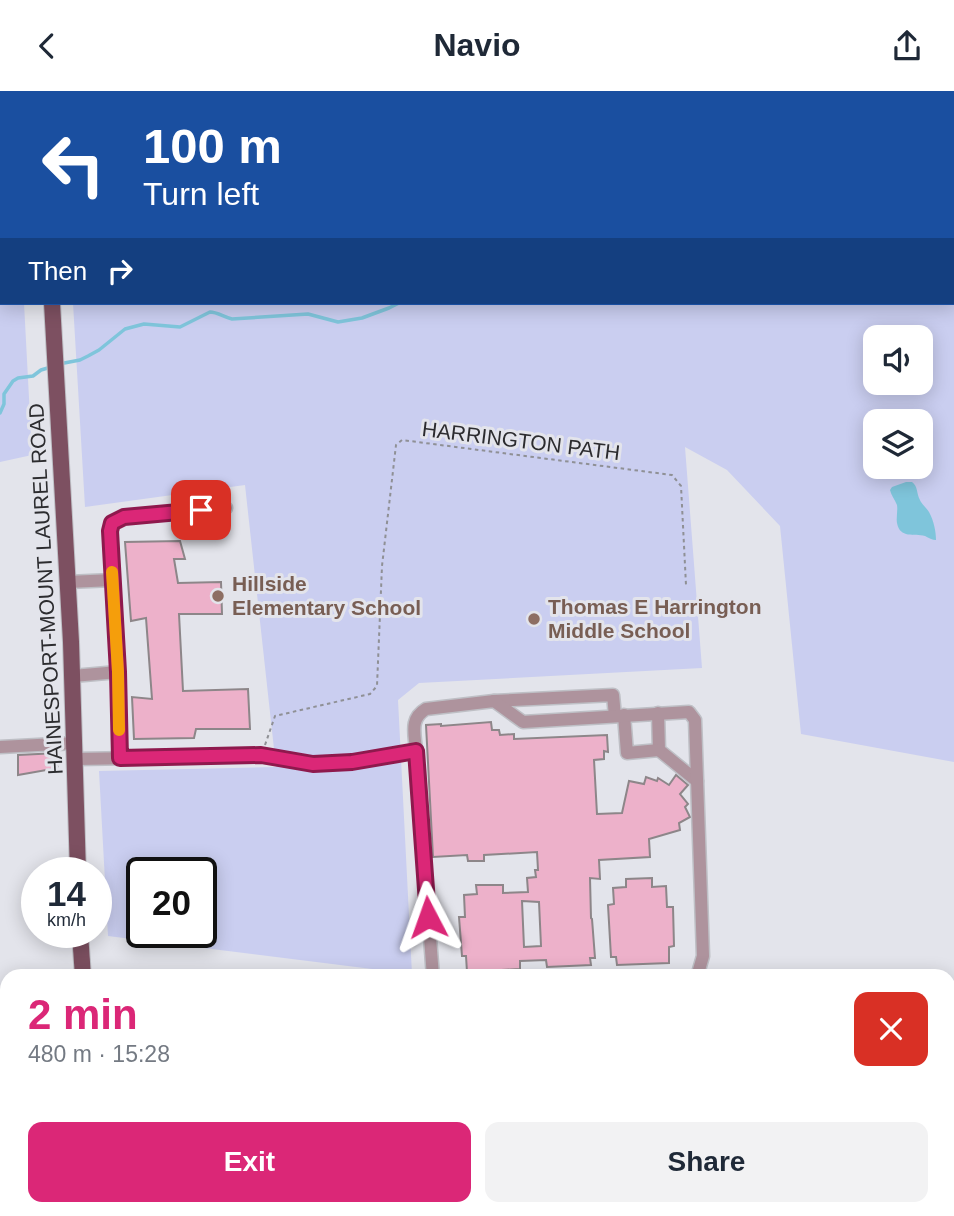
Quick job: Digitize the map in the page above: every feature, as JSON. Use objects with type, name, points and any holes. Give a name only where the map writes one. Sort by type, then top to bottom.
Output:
[{"type":"main road","name":"HAINESPORT-MOUNT LAUREL ROAD","points":[[52,305],[73,676],[78,857]]},
{"type":"main road","points":[[81,948],[82,969]]},
{"type":"street","points":[[120,758],[110,531],[112,523],[124,517],[226,508]]},
{"type":"street","points":[[68,582],[113,579]]},
{"type":"street","points":[[73,676],[118,672]]},
{"type":"street","points":[[432,969],[414,721],[419,713],[426,709],[494,701],[613,695],[627,753],[659,750],[697,782]]},
{"type":"street","points":[[494,701],[523,722],[689,712],[695,720],[703,956],[699,969]]},
{"type":"street","points":[[658,713],[659,750]]},
{"type":"street","points":[[0,747],[75,751],[120,758],[261,755],[313,764],[352,762],[416,751]]},
{"type":"path","name":"HARRINGTON PATH","points":[[261,755],[275,716],[370,694],[377,686],[382,566],[396,445],[402,440],[673,475],[681,486],[686,585]]},
{"type":"shaded area","points":[[0,305],[24,305],[32,455],[0,462]]},
{"type":"shaded area","points":[[73,305],[954,305],[954,762],[801,734],[780,526],[727,470],[685,447],[702,668],[419,683],[398,700],[412,969],[372,969],[204,948],[217,948],[217,857],[126,857],[126,938],[112,936],[112,857],[104,857],[99,771],[276,767],[245,485],[85,507]]},
{"type":"shaded area","points":[[906,482],[915,485],[920,500],[929,512],[936,540],[904,533],[899,528],[897,505],[890,490]]},
{"type":"building","points":[[180,541],[185,559],[174,559],[178,583],[221,582],[222,614],[179,614],[183,691],[248,689],[250,729],[196,729],[194,738],[134,739],[132,697],[152,699],[146,618],[131,621],[125,542]]},
{"type":"building","points":[[491,722],[492,730],[499,730],[500,735],[514,734],[514,739],[607,735],[608,752],[604,751],[604,759],[594,760],[597,814],[622,813],[629,781],[644,784],[646,777],[657,781],[658,778],[669,785],[676,775],[688,785],[680,794],[688,804],[685,807],[690,817],[679,823],[680,830],[649,839],[650,857],[599,860],[600,879],[590,878],[595,958],[590,958],[591,965],[547,967],[546,960],[520,961],[520,969],[467,969],[466,956],[462,956],[459,917],[465,917],[464,895],[477,894],[476,885],[503,885],[503,893],[528,892],[527,878],[536,877],[535,870],[538,870],[537,852],[484,855],[484,861],[468,861],[467,855],[433,857],[426,725]],"holes":[[[522,901],[539,902],[541,946],[524,947]]]},
{"type":"building","points":[[58,753],[58,768],[18,775],[18,755]]},
{"type":"building","points":[[652,878],[652,887],[666,886],[667,907],[673,907],[674,946],[669,947],[669,963],[617,965],[616,957],[611,957],[608,905],[614,904],[613,888],[626,887],[626,879]]},
{"type":"waterway","points":[[59,364],[88,356],[125,329],[144,324],[180,327],[210,312],[232,319],[308,314],[338,322],[362,318],[395,305]]},
{"type":"waterway","points":[[0,413],[4,394],[13,381],[33,376],[51,367]]},
{"type":"slow traffic","points":[[112,572],[119,730]]},
{"type":"place","name":"Hillside Elementary School","points":[[218,596]]},
{"type":"place","name":"Thomas E Harrington Middle School","points":[[534,619]]},
{"type":"route","points":[[201,510],[124,517],[112,523],[110,531],[120,758],[261,755],[313,764],[352,762],[416,751],[428,917]]}]
